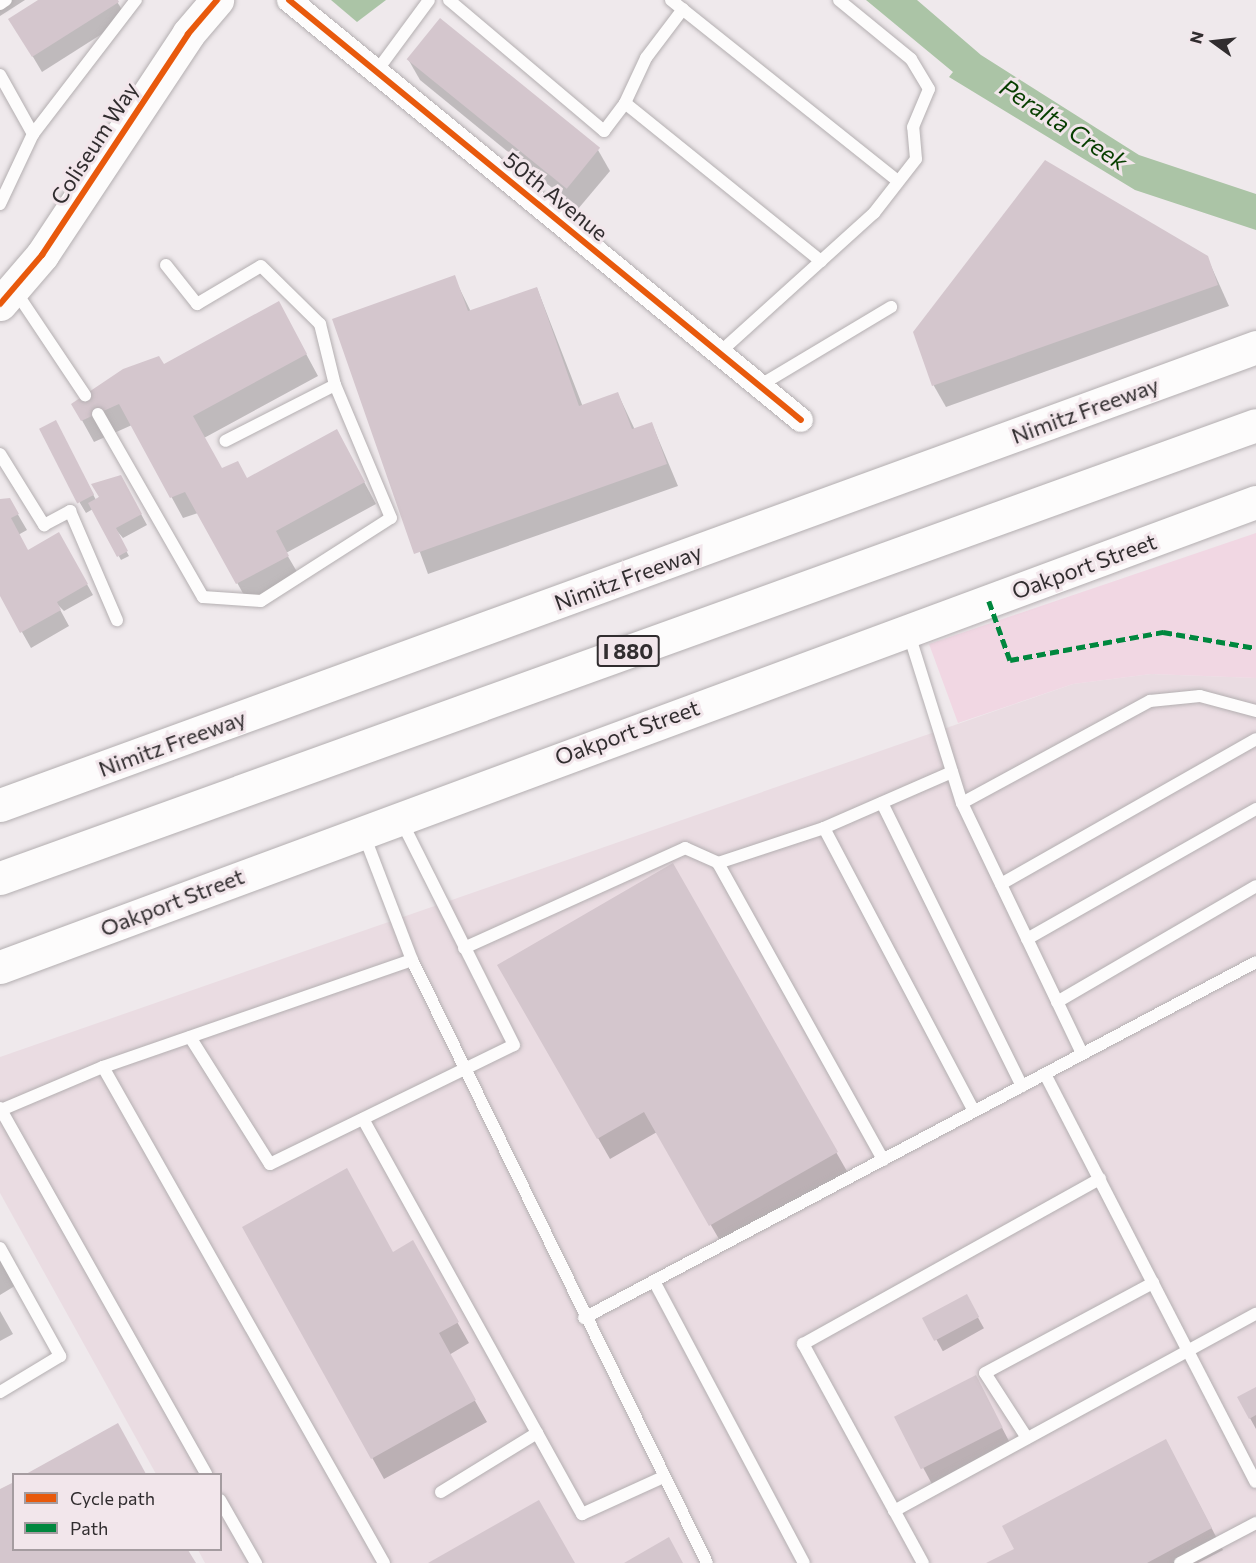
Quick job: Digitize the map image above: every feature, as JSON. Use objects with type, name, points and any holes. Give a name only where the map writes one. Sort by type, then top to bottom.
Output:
[{"type":"main road","name":"Coliseum Way","points":[[7,296],[217,0]]},
{"type":"main road","name":"Nimitz Freeway","points":[[0,805],[1256,347]]},
{"type":"main road","name":"I 880","points":[[0,878],[1256,425]]},
{"type":"main road","name":"Oakport Street","points":[[0,967],[400,816],[1256,502]]},
{"type":"main road","points":[[0,795],[39,792]]},
{"type":"street","name":"50th Avenue","points":[[289,0],[801,420]]},
{"type":"lane","points":[[0,4],[6,0]]},
{"type":"lane","points":[[0,204],[33,134],[136,0]]},
{"type":"lane","points":[[376,72],[429,0]]},
{"type":"lane","points":[[449,0],[604,131],[624,103],[646,58],[683,9]]},
{"type":"lane","points":[[671,0],[898,181]]},
{"type":"lane","points":[[719,353],[874,213],[916,159],[913,127],[929,89],[911,59],[839,0]]},
{"type":"lane","points":[[0,75],[33,134]]},
{"type":"lane","points":[[624,103],[821,261]]},
{"type":"lane","points":[[98,414],[204,597],[261,601],[391,518],[335,385],[320,324],[261,266],[197,304],[166,266]]},
{"type":"lane","points":[[7,296],[85,395]]},
{"type":"lane","points":[[759,386],[891,307]]},
{"type":"lane","points":[[225,441],[335,385]]},
{"type":"lane","points":[[0,454],[44,525],[70,511],[117,620]]},
{"type":"lane","points":[[907,629],[962,803],[1082,1054]]},
{"type":"lane","points":[[962,803],[1150,701],[1200,696],[1256,711]]},
{"type":"lane","points":[[1001,884],[1256,739]]},
{"type":"lane","points":[[718,863],[824,828],[952,772]]},
{"type":"lane","points":[[882,803],[1022,1086]]},
{"type":"lane","points":[[1027,939],[1256,808]]},
{"type":"lane","points":[[190,1037],[270,1164],[514,1045],[400,816]]},
{"type":"lane","points":[[824,828],[974,1111]]},
{"type":"lane","points":[[362,831],[412,960],[661,1478],[706,1563]]},
{"type":"lane","points":[[464,948],[685,848],[718,863],[883,1160]]},
{"type":"lane","points":[[1057,1002],[1256,886]]},
{"type":"lane","points":[[205,1473],[1,1109],[103,1067],[412,960]]},
{"type":"lane","points":[[584,1318],[1256,962]]},
{"type":"lane","points":[[103,1067],[384,1563]]},
{"type":"lane","points":[[1045,1074],[1256,1482]]},
{"type":"lane","points":[[363,1119],[582,1514],[661,1478]]},
{"type":"lane","points":[[923,1563],[803,1344],[1100,1179]]},
{"type":"lane","points":[[0,1248],[60,1356],[0,1392]]},
{"type":"lane","points":[[654,1281],[804,1563]]},
{"type":"lane","points":[[1027,1438],[985,1373],[1153,1283]]},
{"type":"lane","points":[[894,1511],[1256,1314]]},
{"type":"lane","points":[[441,1492],[537,1432]]},
{"type":"lane","points":[[222,1504],[256,1563]]},
{"type":"lane","points":[[1180,1563],[1256,1523]]},
{"type":"shaded area","points":[[1256,533],[1256,678],[1151,674],[1073,684],[958,723],[929,644]]},
{"type":"shaded area","points":[[1151,674],[1256,678],[1256,1563],[205,1563],[199,1551],[222,1551],[222,1473],[155,1473],[0,1193],[0,1057],[1073,684]]},
{"type":"water","points":[[331,0],[386,0],[357,22]]},
{"type":"water","name":"Peralta Creek","points":[[866,0],[917,0],[981,55],[1139,155],[1256,194],[1256,230],[1135,190],[949,77],[953,72]]},
{"type":"building","points":[[38,0],[118,0],[119,2],[32,57],[8,19]]},
{"type":"building","points":[[440,18],[600,148],[567,189],[407,59]]},
{"type":"building","points":[[1045,160],[1208,256],[1218,285],[932,386],[913,332]]},
{"type":"building","points":[[455,275],[468,311],[537,287],[579,406],[618,392],[632,429],[652,422],[667,464],[414,554],[332,319]]},
{"type":"building","points":[[279,301],[307,354],[193,416],[222,468],[238,461],[247,478],[337,429],[365,482],[276,531],[289,556],[236,584],[185,492],[170,498],[119,404],[81,421],[71,404],[123,369],[159,356],[164,364]]},
{"type":"building","points":[[56,420],[94,495],[77,503],[39,429]]},
{"type":"building","points":[[121,475],[142,514],[116,528],[128,551],[117,557],[88,503],[99,497],[91,484]]},
{"type":"building","points":[[10,498],[19,514],[11,518],[28,550],[59,532],[88,584],[57,602],[61,610],[20,633],[0,596],[0,499]]},
{"type":"building","points":[[673,863],[838,1152],[709,1226],[644,1112],[597,1139],[497,965]]},
{"type":"building","points":[[347,1168],[393,1252],[413,1240],[459,1322],[439,1333],[476,1400],[371,1459],[242,1227]]},
{"type":"building","points":[[967,1294],[979,1317],[934,1341],[922,1318]]},
{"type":"building","points":[[976,1375],[1003,1428],[921,1469],[894,1417]]},
{"type":"building","points":[[1256,1387],[1256,1415],[1249,1419],[1237,1397]]},
{"type":"building","points":[[118,1423],[145,1473],[28,1473]]},
{"type":"building","points":[[1166,1439],[1212,1528],[1147,1563],[986,1563],[1014,1549],[1002,1526]]},
{"type":"building","points":[[12,1483],[12,1551],[189,1551],[196,1563],[0,1563],[0,1489]]},
{"type":"building","points":[[539,1500],[575,1563],[428,1563]]},
{"type":"building","points":[[669,1537],[683,1563],[624,1563]]},
{"type":"marked path","points":[[989,601],[1010,660],[1163,632],[1256,648]]},
{"type":"cycle path","points":[[0,304],[42,255],[188,34],[217,0]]},
{"type":"cycle path","points":[[289,0],[801,420]]}]
